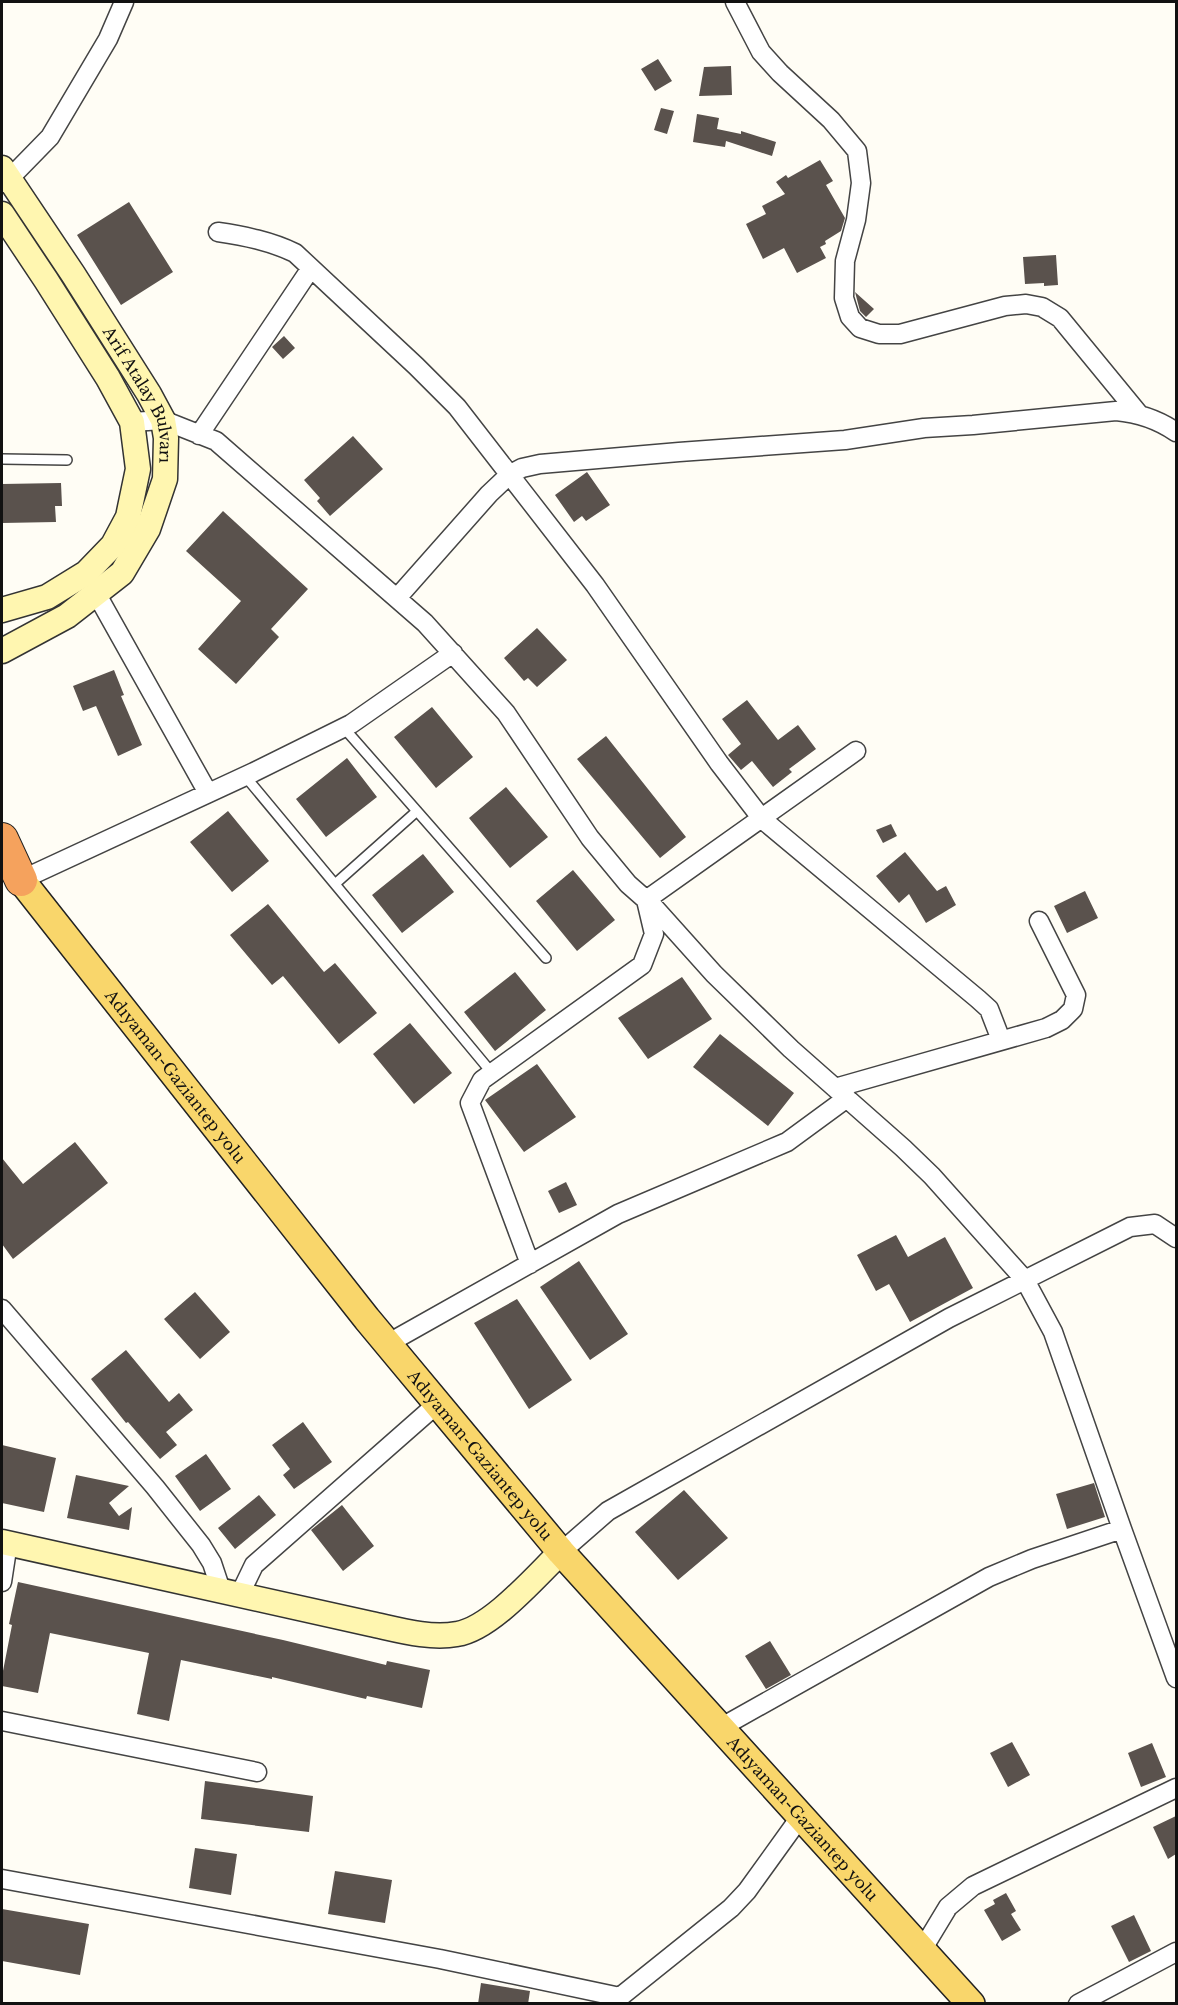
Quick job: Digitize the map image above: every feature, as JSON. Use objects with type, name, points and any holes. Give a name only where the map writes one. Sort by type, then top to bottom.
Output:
[{"type":"highway","points":[[2,839],[11,874]]},
{"type":"main road","name":"Arif Atalay Bulvarı","points":[[2,651],[67,616],[122,573],[147,529],[165,479],[163,420],[73,274],[4,177]]},
{"type":"main road","name":"Arif Atalay Bulvarı","points":[[2,214],[102,369],[132,422],[138,469],[128,517],[113,545],[86,573],[47,597],[2,610]]},
{"type":"main road","name":"Adıyaman-Gaziantep yolu","points":[[11,874],[387,1344],[561,1552],[971,2004]]},
{"type":"main road","points":[[5,1543],[415,1633],[458,1634],[473,1629],[492,1617],[561,1552]]},
{"type":"street","points":[[4,177],[50,137],[108,39],[124,2]]},
{"type":"street","points":[[735,2],[761,52],[780,73],[831,120],[857,151],[861,183],[856,220],[845,261],[844,298],[850,317],[860,328],[879,334],[900,334],[1005,306],[1026,304],[1042,307],[1060,318],[1138,413]]},
{"type":"street","points":[[218,232],[250,237],[278,245],[295,253],[458,407],[595,585],[719,763],[762,819],[989,1009],[1001,1040]]},
{"type":"street","points":[[199,435],[311,268]]},
{"type":"street","points":[[397,598],[489,494],[509,475],[522,468],[540,464],[845,440],[924,428],[1116,411],[1138,413],[1161,422],[1176,432]]},
{"type":"street","points":[[132,422],[163,420],[216,441],[425,622],[506,713],[590,838],[628,884],[646,900],[714,974],[791,1049],[932,1176],[1025,1280],[1053,1332],[1176,1678]]},
{"type":"street","points":[[96,593],[208,793]]},
{"type":"street","points":[[11,874],[208,793],[344,728],[453,653]]},
{"type":"street","points":[[646,900],[856,751]]},
{"type":"street","points":[[530,1264],[470,1103],[482,1080],[642,965],[654,934],[646,900]]},
{"type":"street","points":[[387,1344],[618,1214],[787,1142],[841,1093],[1001,1040],[1046,1028],[1062,1020],[1073,1009],[1076,995],[1039,921]]},
{"type":"street","points":[[561,1552],[608,1511],[949,1318],[1130,1227],[1155,1224],[1176,1238]]},
{"type":"street","points":[[2,1309],[155,1487],[201,1545],[231,1592],[268,1551],[353,1480],[437,1404]]},
{"type":"street","points":[[720,1728],[989,1577],[1032,1559],[1122,1529]]},
{"type":"street","points":[[2,1582],[5,1543]]},
{"type":"street","points":[[2,1721],[257,1772]]},
{"type":"street","points":[[922,1950],[948,1907],[973,1886],[1176,1788]]},
{"type":"street","points":[[2,1879],[440,1959],[623,2000],[747,1892],[801,1816]]},
{"type":"street","points":[[1078,2004],[1176,1952]]},
{"type":"lane","points":[[2,459],[66,459]]},
{"type":"lane","points":[[344,728],[546,958]]},
{"type":"lane","points":[[245,776],[492,1073]]},
{"type":"lane","points":[[335,884],[417,811]]},
{"type":"building","points":[[658,59],[672,81],[655,91],[641,69]]},
{"type":"building","points":[[731,66],[732,95],[699,96],[704,67]]},
{"type":"building","points":[[661,108],[674,111],[667,134],[654,130]]},
{"type":"building","points":[[697,114],[719,118],[717,129],[741,134],[741,131],[776,142],[772,156],[726,141],[725,147],[693,142]]},
{"type":"building","points":[[820,160],[833,181],[826,185],[845,218],[841,231],[820,247],[826,258],[797,273],[784,248],[763,259],[746,224],[766,214],[762,206],[785,194],[776,182]]},
{"type":"building","points":[[129,202],[173,272],[121,305],[77,235]]},
{"type":"building","points":[[1056,255],[1058,285],[1025,284],[1023,257]]},
{"type":"building","points":[[855,292],[874,309],[866,317],[860,311]]},
{"type":"building","points":[[284,336],[295,348],[283,359],[272,347]]},
{"type":"building","points":[[353,436],[383,469],[330,516],[317,501],[320,498],[304,480]]},
{"type":"building","points":[[587,472],[610,505],[586,521],[582,516],[574,522],[555,495]]},
{"type":"building","points":[[61,483],[62,506],[55,506],[56,522],[2,523],[2,484]]},
{"type":"building","points":[[223,511],[308,589],[271,629],[279,637],[236,684],[198,649],[241,601],[186,551]]},
{"type":"building","points":[[537,628],[567,660],[537,687],[528,678],[524,681],[504,658]]},
{"type":"building","points":[[114,670],[124,695],[121,696],[142,745],[118,756],[96,706],[83,711],[73,686]]},
{"type":"building","points":[[747,700],[778,740],[798,725],[816,749],[789,769],[792,772],[773,787],[752,761],[741,770],[728,755],[741,744],[722,719]]},
{"type":"building","points":[[432,707],[473,757],[436,788],[394,737]]},
{"type":"building","points":[[606,736],[686,837],[660,858],[577,759]]},
{"type":"building","points":[[347,758],[377,797],[326,837],[296,799]]},
{"type":"building","points":[[506,787],[548,837],[510,868],[469,818]]},
{"type":"building","points":[[228,811],[269,861],[232,892],[190,842]]},
{"type":"building","points":[[891,824],[897,836],[883,843],[876,830]]},
{"type":"building","points":[[905,852],[937,891],[946,886],[956,905],[926,923],[909,894],[899,903],[876,876]]},
{"type":"building","points":[[423,854],[454,892],[402,933],[372,895]]},
{"type":"building","points":[[573,870],[615,920],[577,951],[536,901]]},
{"type":"building","points":[[1085,891],[1098,918],[1067,933],[1054,906]]},
{"type":"building","points":[[268,904],[324,972],[335,963],[377,1013],[339,1044],[283,976],[272,985],[230,935]]},
{"type":"building","points":[[515,972],[546,1010],[495,1051],[464,1012]]},
{"type":"building","points":[[682,977],[712,1019],[648,1059],[618,1018]]},
{"type":"building","points":[[410,1023],[452,1073],[414,1104],[373,1054]]},
{"type":"building","points":[[720,1034],[794,1093],[768,1126],[693,1067]]},
{"type":"building","points":[[537,1064],[576,1117],[524,1152],[485,1100]]},
{"type":"building","points":[[75,1142],[108,1183],[13,1259],[2,1244],[2,1158],[23,1184]]},
{"type":"building","points":[[566,1182],[577,1205],[559,1213],[548,1191]]},
{"type":"building","points":[[896,1235],[908,1257],[945,1237],[973,1288],[910,1322],[889,1284],[876,1291],[857,1255]]},
{"type":"building","points":[[579,1261],[628,1334],[590,1360],[540,1287]]},
{"type":"building","points":[[195,1292],[230,1332],[200,1359],[164,1319]]},
{"type":"building","points":[[517,1299],[572,1380],[529,1409],[474,1323]]},
{"type":"building","points":[[126,1350],[169,1402],[179,1393],[193,1410],[166,1432],[177,1445],[160,1459],[128,1422],[126,1423],[91,1379]]},
{"type":"building","points":[[303,1422],[332,1462],[294,1489],[283,1475],[290,1469],[272,1445]]},
{"type":"building","points":[[2,1445],[56,1458],[44,1512],[2,1503]]},
{"type":"building","points":[[206,1454],[231,1489],[200,1511],[175,1476]]},
{"type":"building","points":[[76,1475],[129,1486],[109,1503],[119,1516],[132,1507],[129,1530],[67,1518]]},
{"type":"building","points":[[1094,1483],[1105,1517],[1067,1529],[1056,1494]]},
{"type":"building","points":[[684,1490],[728,1538],[678,1580],[635,1532]]},
{"type":"building","points":[[259,1495],[276,1515],[235,1549],[218,1528]]},
{"type":"building","points":[[342,1505],[374,1546],[343,1571],[311,1530]]},
{"type":"building","points":[[18,1582],[386,1665],[387,1661],[430,1670],[422,1708],[367,1696],[366,1699],[272,1677],[272,1679],[181,1660],[169,1721],[137,1714],[149,1653],[50,1633],[38,1693],[2,1686],[12,1625],[9,1624]]},
{"type":"building","points":[[770,1641],[791,1675],[766,1689],[745,1656]]},
{"type":"building","points":[[1012,1742],[1030,1775],[1008,1787],[990,1753]]},
{"type":"building","points":[[1152,1743],[1166,1777],[1141,1787],[1128,1753]]},
{"type":"building","points":[[205,1781],[313,1796],[309,1832],[201,1819]]},
{"type":"building","points":[[1176,1816],[1176,1854],[1168,1859],[1153,1827]]},
{"type":"building","points":[[195,1848],[237,1854],[231,1895],[189,1888]]},
{"type":"building","points":[[335,1871],[392,1880],[385,1923],[328,1914]]},
{"type":"building","points":[[1006,1893],[1016,1911],[1011,1914],[1021,1930],[1002,1941],[984,1910],[995,1904],[993,1900]]},
{"type":"building","points":[[2,1909],[89,1924],[80,1975],[2,1961]]},
{"type":"building","points":[[1134,1915],[1151,1951],[1129,1962],[1111,1926]]},
{"type":"building","points":[[481,1983],[530,1991],[528,2004],[478,2004]]}]
